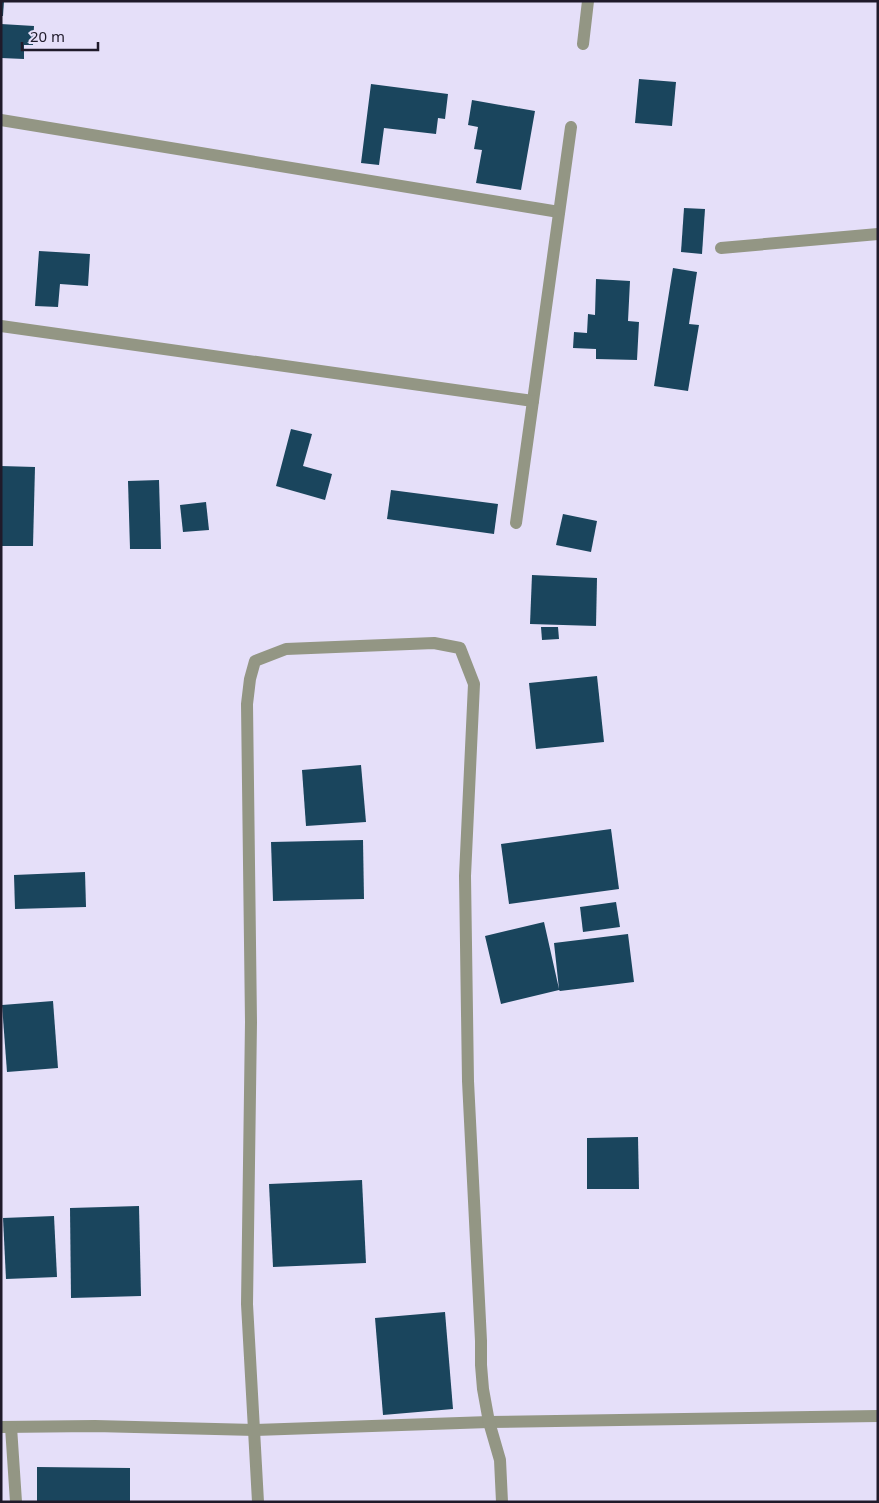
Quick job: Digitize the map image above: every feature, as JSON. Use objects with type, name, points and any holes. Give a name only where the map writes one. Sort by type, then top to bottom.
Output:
[{"type":"street","points":[[583,44],[588,1]]},
{"type":"street","points":[[1,120],[559,212]]},
{"type":"street","points":[[516,523],[571,127]]},
{"type":"street","points":[[721,248],[878,234]]},
{"type":"street","points":[[1,326],[533,401]]},
{"type":"street","points":[[258,1502],[247,1304],[251,1022],[247,704],[250,679],[255,661],[286,649],[434,643],[460,648],[474,684],[465,876],[468,1081],[481,1365],[489,1422],[500,1460],[502,1502]]},
{"type":"street","points":[[16,1502],[6,1427],[95,1426],[255,1430],[489,1422],[878,1416]]},
{"type":"building","points":[[1,1],[4,1],[3,16],[1,16]]},
{"type":"building","points":[[1,24],[34,26],[33,45],[24,45],[24,59],[1,58]]},
{"type":"building","points":[[639,79],[676,82],[672,126],[635,123]]},
{"type":"building","points":[[371,84],[448,94],[445,119],[438,118],[436,134],[384,128],[379,165],[361,163]]},
{"type":"building","points":[[472,100],[535,111],[521,190],[476,183],[482,150],[474,149],[478,127],[468,125]]},
{"type":"building","points":[[684,208],[705,209],[702,254],[681,252]]},
{"type":"building","points":[[39,251],[90,254],[88,286],[60,284],[58,307],[35,306]]},
{"type":"building","points":[[673,268],[697,272],[689,324],[699,325],[688,391],[654,386]]},
{"type":"building","points":[[596,279],[630,281],[628,321],[639,322],[637,360],[596,359],[596,349],[573,348],[574,332],[587,333],[588,314],[595,315]]},
{"type":"building","points":[[291,429],[312,434],[303,466],[332,474],[325,500],[276,486]]},
{"type":"building","points":[[1,466],[35,467],[33,546],[1,546]]},
{"type":"building","points":[[159,480],[161,549],[130,549],[128,481]]},
{"type":"building","points":[[391,490],[498,504],[494,534],[387,519]]},
{"type":"building","points":[[206,502],[209,530],[183,532],[180,505]]},
{"type":"building","points":[[563,514],[597,521],[591,552],[556,545]]},
{"type":"building","points":[[532,575],[597,578],[596,626],[530,624]]},
{"type":"building","points":[[541,627],[558,627],[559,639],[542,640]]},
{"type":"building","points":[[597,676],[604,742],[536,749],[529,683]]},
{"type":"building","points":[[361,765],[366,822],[306,826],[302,770]]},
{"type":"building","points":[[611,829],[619,889],[509,904],[501,844]]},
{"type":"building","points":[[363,840],[364,899],[273,901],[271,842]]},
{"type":"building","points":[[85,872],[86,907],[15,909],[14,875]]},
{"type":"building","points":[[616,902],[620,927],[583,932],[580,907]]},
{"type":"building","points":[[544,922],[559,989],[554,943],[628,934],[634,982],[559,990],[501,1004],[485,936]]},
{"type":"building","points":[[53,1001],[58,1068],[7,1072],[2,1005]]},
{"type":"building","points":[[638,1137],[639,1189],[587,1189],[587,1138]]},
{"type":"building","points":[[362,1180],[366,1263],[273,1267],[269,1184]]},
{"type":"building","points":[[139,1206],[141,1296],[71,1298],[70,1208]]},
{"type":"building","points":[[54,1216],[57,1277],[6,1279],[3,1218]]},
{"type":"building","points":[[445,1312],[453,1409],[383,1415],[375,1318]]},
{"type":"building","points":[[37,1467],[130,1468],[130,1502],[37,1502]]}]
